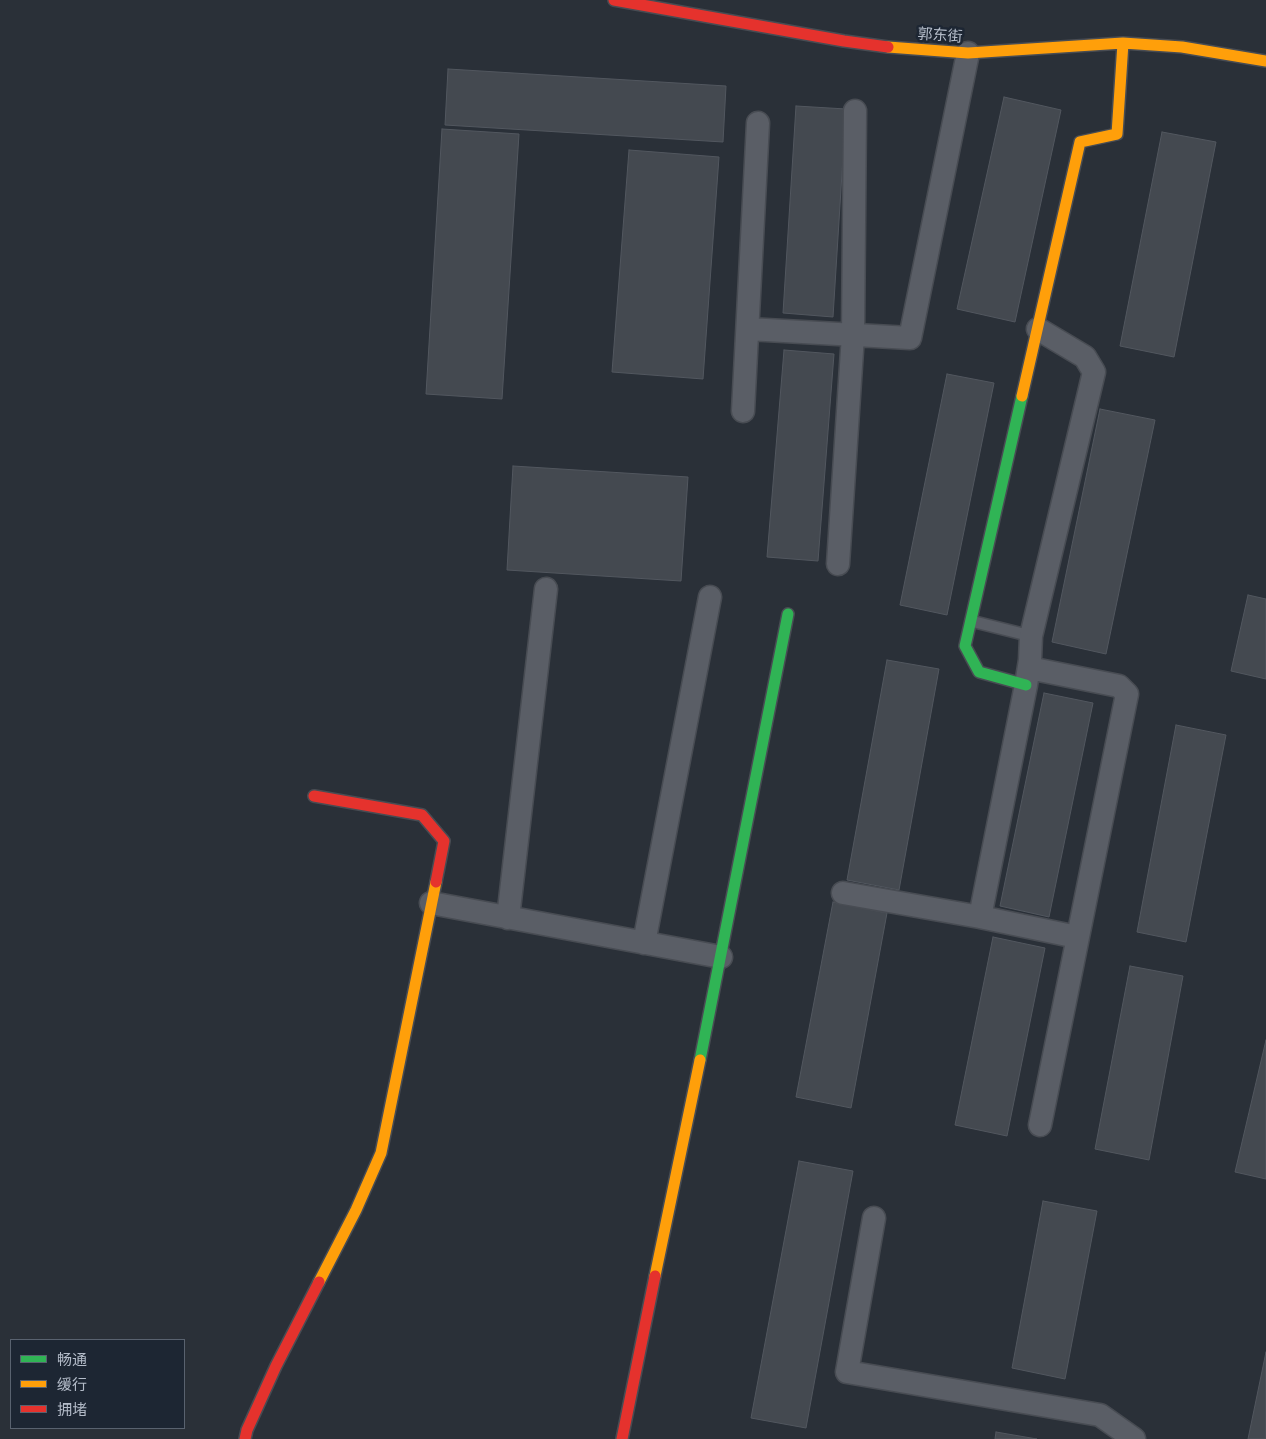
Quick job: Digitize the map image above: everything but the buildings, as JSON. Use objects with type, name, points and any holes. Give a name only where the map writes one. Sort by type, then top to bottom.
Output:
[{"type":"street","name":"郭东街","points":[[614,0],[904,49],[968,54],[1123,43],[1182,47],[1266,61]]},
{"type":"street","points":[[1040,1126],[1127,694],[1119,686],[979,672],[965,646],[1080,142],[1117,134],[1123,43]]},
{"type":"street","points":[[748,328],[910,338],[968,54]]},
{"type":"street","points":[[838,564],[853,335],[856,111]]},
{"type":"street","points":[[743,410],[758,123]]},
{"type":"street","points":[[980,917],[1028,676],[1031,636],[1094,372],[1085,357],[1038,328]]},
{"type":"street","points":[[508,918],[546,589]]},
{"type":"street","points":[[644,943],[710,597]]},
{"type":"street","points":[[622,1439],[721,957],[788,614]]},
{"type":"street","points":[[245,1439],[247,1430],[276,1366],[356,1210],[381,1153],[444,841],[422,815],[314,796]]},
{"type":"street","points":[[844,893],[980,917],[1077,937]]},
{"type":"street","points":[[432,904],[721,957]]},
{"type":"street","points":[[874,1218],[847,1372],[1100,1415],[1134,1439]]},
{"type":"lane","points":[[971,621],[1031,636]]},
{"type":"traffic: fast","points":[[1022,396],[965,646],[979,672],[1026,685]]},
{"type":"traffic: fast","points":[[700,1060],[788,614]]},
{"type":"traffic: slow","points":[[888,47],[968,53],[1123,43],[1182,47],[1266,61]]},
{"type":"traffic: slow","points":[[1022,396],[1080,142],[1117,134],[1123,43]]},
{"type":"traffic: slow","points":[[319,1282],[356,1210],[381,1153],[436,882]]},
{"type":"traffic: slow","points":[[655,1276],[700,1060]]},
{"type":"traffic: jam","points":[[614,0],[844,41],[888,47]]},
{"type":"traffic: jam","points":[[314,796],[422,815],[444,841],[436,882]]},
{"type":"traffic: jam","points":[[622,1439],[655,1276]]},
{"type":"traffic: jam","points":[[245,1439],[247,1430],[276,1366],[319,1282]]}]
